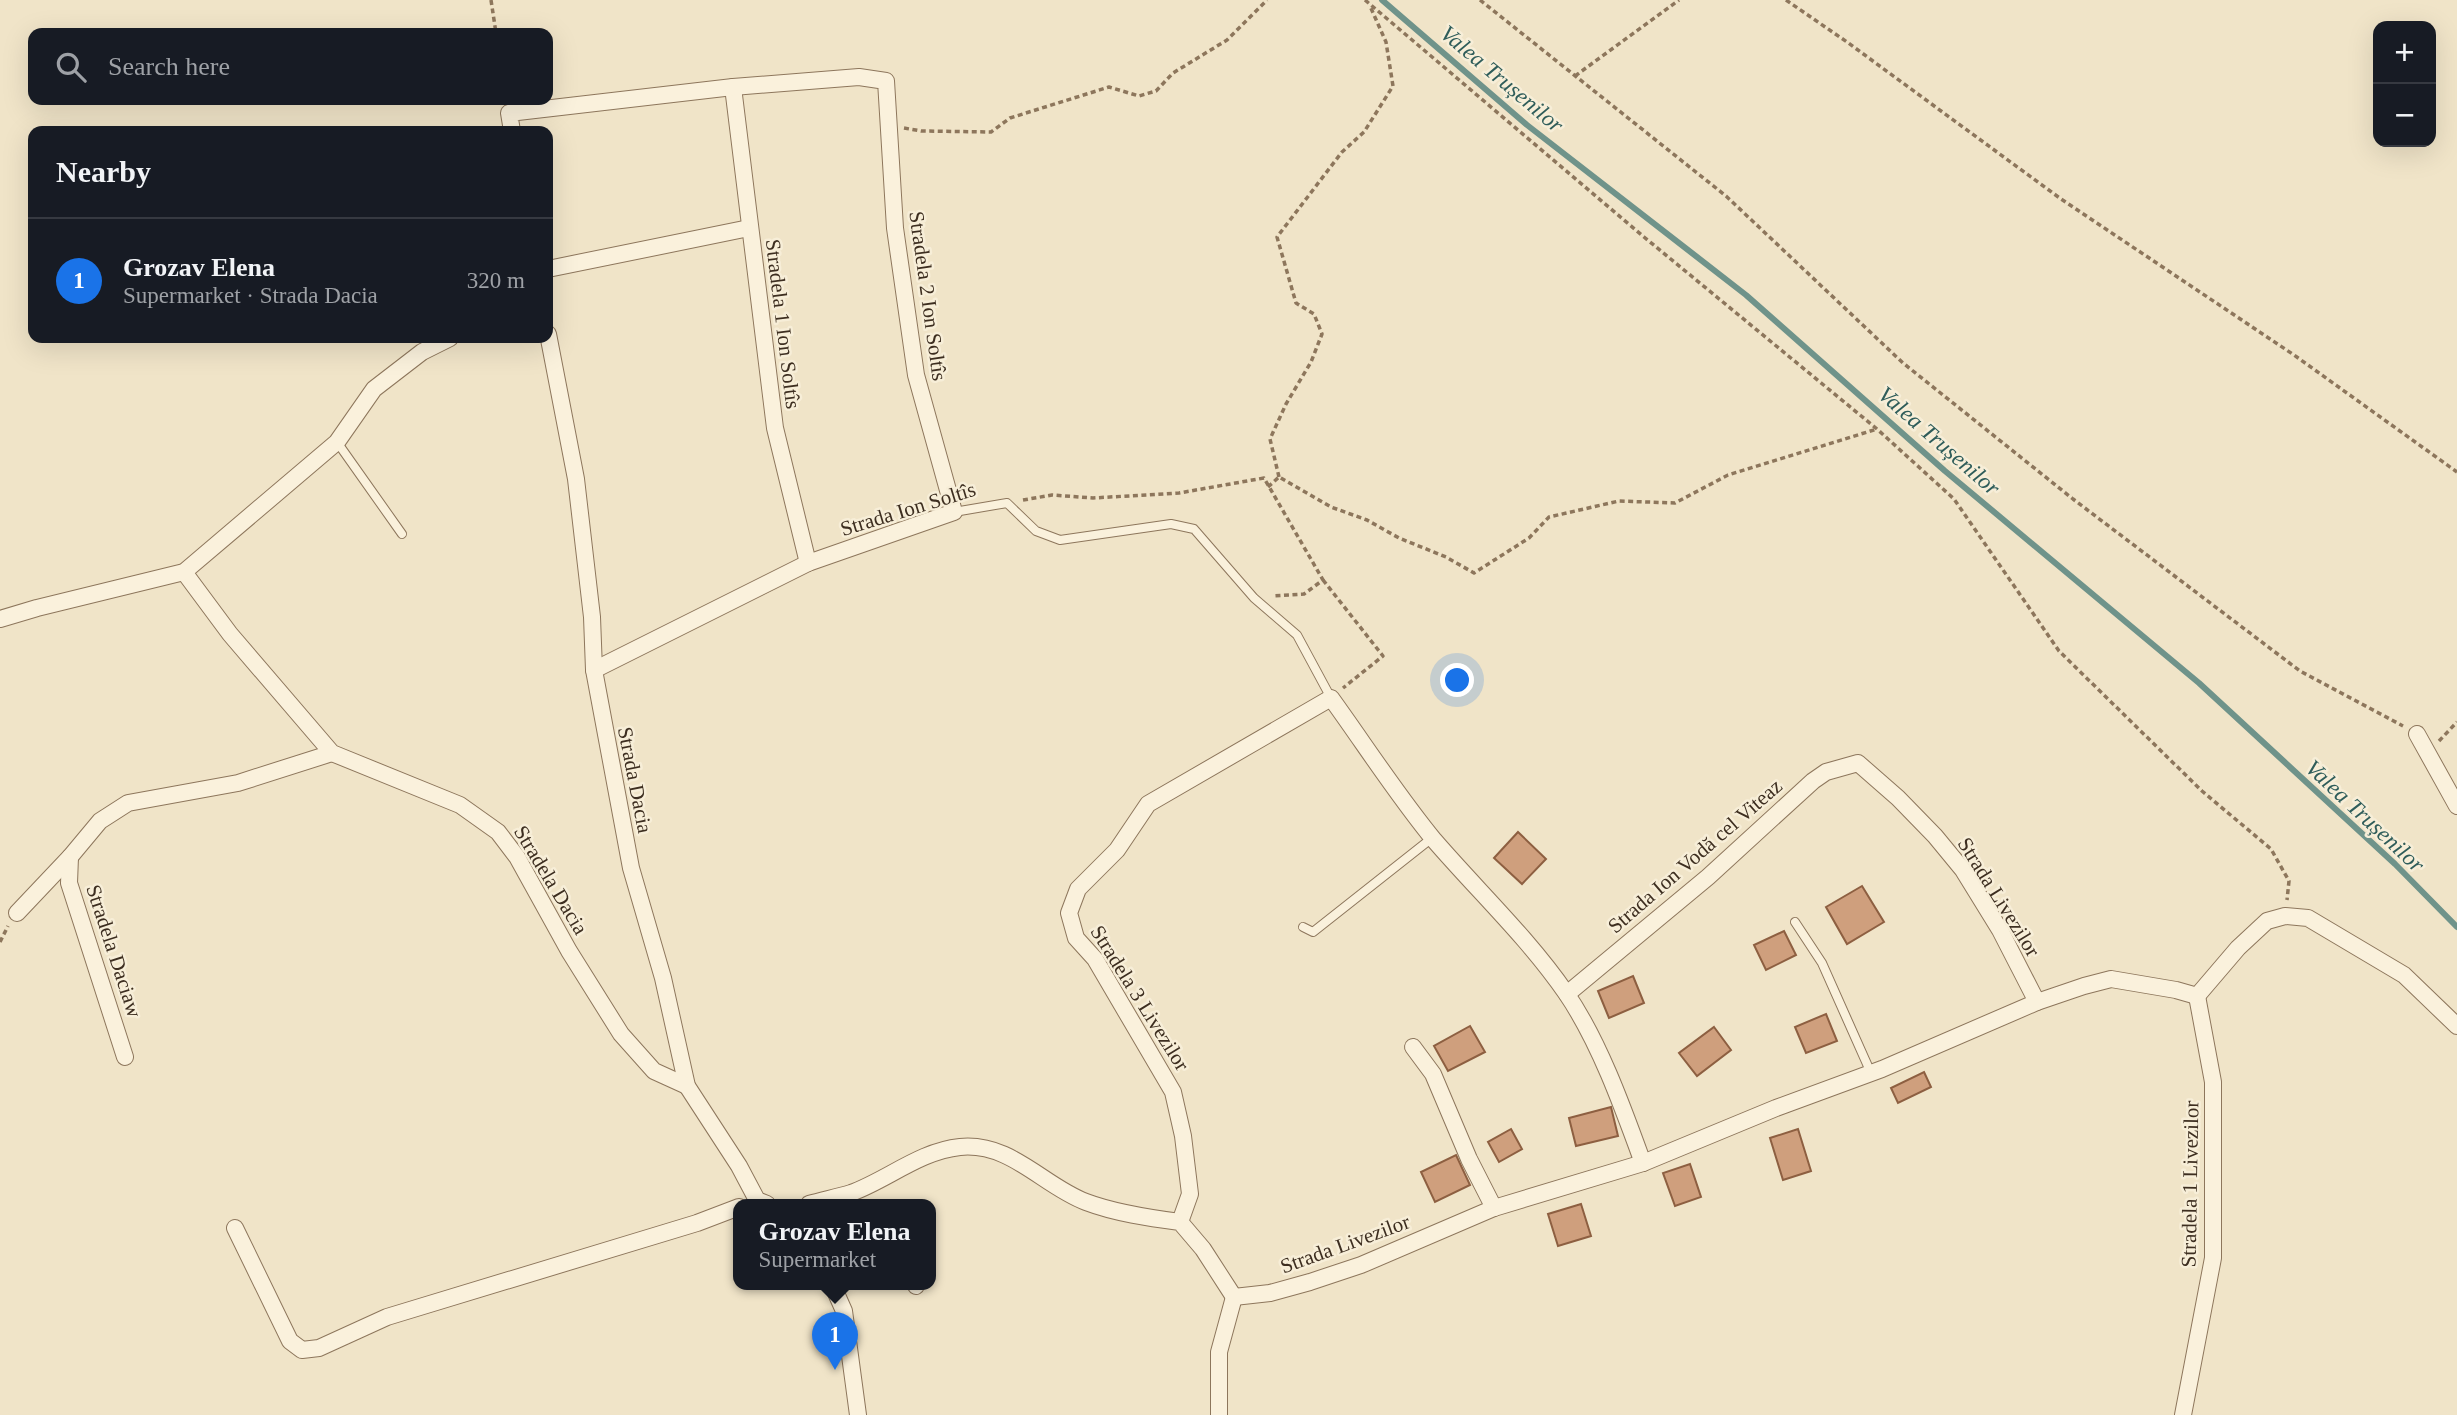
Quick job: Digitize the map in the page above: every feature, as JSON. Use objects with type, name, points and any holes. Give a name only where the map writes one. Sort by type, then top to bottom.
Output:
[{"type":"street","name":"Stradela 2 Ion Soltîs","points":[[733,87],[859,76],[886,81],[895,228],[916,375],[954,512]]},
{"type":"street","points":[[511,126],[509,113],[733,87]]},
{"type":"street","name":"Stradela 1 Ion Soltîs","points":[[733,87],[775,428],[808,563]]},
{"type":"street","points":[[553,269],[749,228]]},
{"type":"street","points":[[0,619],[184,572],[337,442],[374,389],[422,352],[440,343]]},
{"type":"street","name":"Strada Dacia","points":[[550,343],[576,479],[592,617],[594,670],[631,868],[663,978],[687,1086],[739,1166],[756,1199]]},
{"type":"street","name":"Strada Ion Soltîs","points":[[594,670],[808,563],[954,512]]},
{"type":"street","name":"Stradela Dacia","points":[[184,572],[230,634],[332,753],[460,805],[498,832],[517,857],[569,951],[621,1034],[654,1072],[687,1086]]},
{"type":"street","points":[[1331,698],[1433,838],[1532,948],[1567,994],[1594,1045],[1626,1116],[1643,1163]]},
{"type":"street","name":"Stradela 3 Livezilor","points":[[1180,1223],[1190,1194],[1183,1136],[1173,1092],[1095,959],[1076,938],[1069,913],[1078,889],[1117,850],[1148,804],[1331,698]]},
{"type":"street","points":[[2417,734],[2457,806]]},
{"type":"street","points":[[17,913],[100,821],[128,803],[238,783],[332,753]]},
{"type":"street","name":"Strada Ion Vodă cel Viteaz","points":[[1567,994],[1708,877],[1813,781],[1826,772],[1858,763]]},
{"type":"street","name":"Strada Livezilor","points":[[1858,763],[1936,836],[1963,870],[2000,930],[2037,1002]]},
{"type":"street","name":"Stradela Daciaw","points":[[70,857],[69,883],[125,1057]]},
{"type":"street","points":[[2197,996],[2253,933],[2267,921],[2285,916],[2308,919],[2404,975],[2457,1026]]},
{"type":"street","name":"Strada Livezilor","points":[[1234,1297],[1269,1293],[1361,1265],[1494,1208],[1643,1163],[1776,1108],[1871,1073],[2037,1002],[2084,986],[2111,979],[2197,996]]},
{"type":"street","name":"Stradela 1 Livezilor","points":[[2183,1415],[2213,1258],[2214,1233],[2213,1082],[2197,996]]},
{"type":"street","points":[[1413,1047],[1433,1074],[1469,1159],[1494,1208]]},
{"type":"street","points":[[856,1198],[934,1153],[956,1147],[975,1146],[1016,1161],[1084,1202],[1142,1217],[1180,1223],[1203,1249],[1234,1297],[1219,1352],[1219,1415]]},
{"type":"street","points":[[235,1228],[290,1341],[302,1350],[319,1348],[387,1317],[696,1223],[733,1209]]},
{"type":"street","points":[[835,1290],[844,1311],[858,1415]]},
{"type":"lane","points":[[337,442],[402,534]]},
{"type":"lane","name":"Strada Ion Soltîs","points":[[954,512],[1007,503],[1036,531],[1060,540],[1171,524],[1194,529],[1254,598],[1297,635],[1331,698]]},
{"type":"lane","points":[[1303,927],[1313,932],[1433,838]]},
{"type":"lane","points":[[1795,922],[1822,963],[1871,1073]]},
{"type":"path","points":[[491,0],[495,28]]},
{"type":"path","points":[[889,125],[921,131],[991,132],[1010,118],[1109,87],[1139,96],[1156,90],[1173,73],[1227,40],[1267,0]]},
{"type":"path","points":[[1480,0],[1726,196],[1903,363],[2073,499],[2300,671],[2417,734]]},
{"type":"path","points":[[1575,76],[1679,0]]},
{"type":"path","points":[[1786,0],[2061,199],[2294,355],[2457,472]]},
{"type":"path","points":[[1367,1],[1386,42],[1393,86],[1364,132],[1342,152],[1277,237],[1296,303],[1314,314],[1322,334],[1270,439],[1279,478],[1331,508],[1367,520],[1399,538],[1446,556],[1474,573],[1529,538],[1549,517],[1619,501],[1675,503],[1728,475],[1877,429]]},
{"type":"path","points":[[1367,1],[1633,228],[1877,429],[1954,499],[2059,651],[2202,791],[2271,849],[2289,881],[2285,916]]},
{"type":"path","points":[[1268,487],[1279,478]]},
{"type":"path","points":[[1323,580],[1383,656],[1331,698]]},
{"type":"path","points":[[2427,752],[2457,722]]},
{"type":"building","points":[[1518,832],[1546,859],[1522,884],[1494,858]]},
{"type":"building","points":[[1862,886],[1884,922],[1847,944],[1826,907]]},
{"type":"building","points":[[1784,931],[1796,955],[1766,970],[1754,945]]},
{"type":"building","points":[[1633,976],[1644,1003],[1609,1018],[1598,991]]},
{"type":"building","points":[[1826,1014],[1837,1041],[1806,1053],[1795,1027]]},
{"type":"building","points":[[1470,1026],[1485,1052],[1448,1071],[1434,1046]]},
{"type":"building","points":[[1714,1027],[1731,1050],[1697,1076],[1679,1053]]},
{"type":"building","points":[[1924,1072],[1931,1087],[1898,1103],[1891,1088]]},
{"type":"building","points":[[1611,1107],[1618,1136],[1576,1146],[1569,1118]]},
{"type":"building","points":[[1511,1129],[1522,1149],[1499,1162],[1488,1142]]},
{"type":"building","points":[[1798,1129],[1811,1171],[1783,1180],[1770,1138]]},
{"type":"building","points":[[1456,1155],[1470,1185],[1435,1202],[1421,1172]]},
{"type":"building","points":[[1690,1164],[1701,1197],[1675,1206],[1663,1173]]},
{"type":"building","points":[[1581,1204],[1591,1236],[1558,1246],[1548,1214]]},
{"type":"waterway","name":"Valea Trușenilor","points":[[1382,0],[1527,125],[1746,295],[1945,471],[2199,683],[2395,864],[2457,927]]},
{"type":"place","name":"Grozav Elena","points":[[835,1370]]}]
